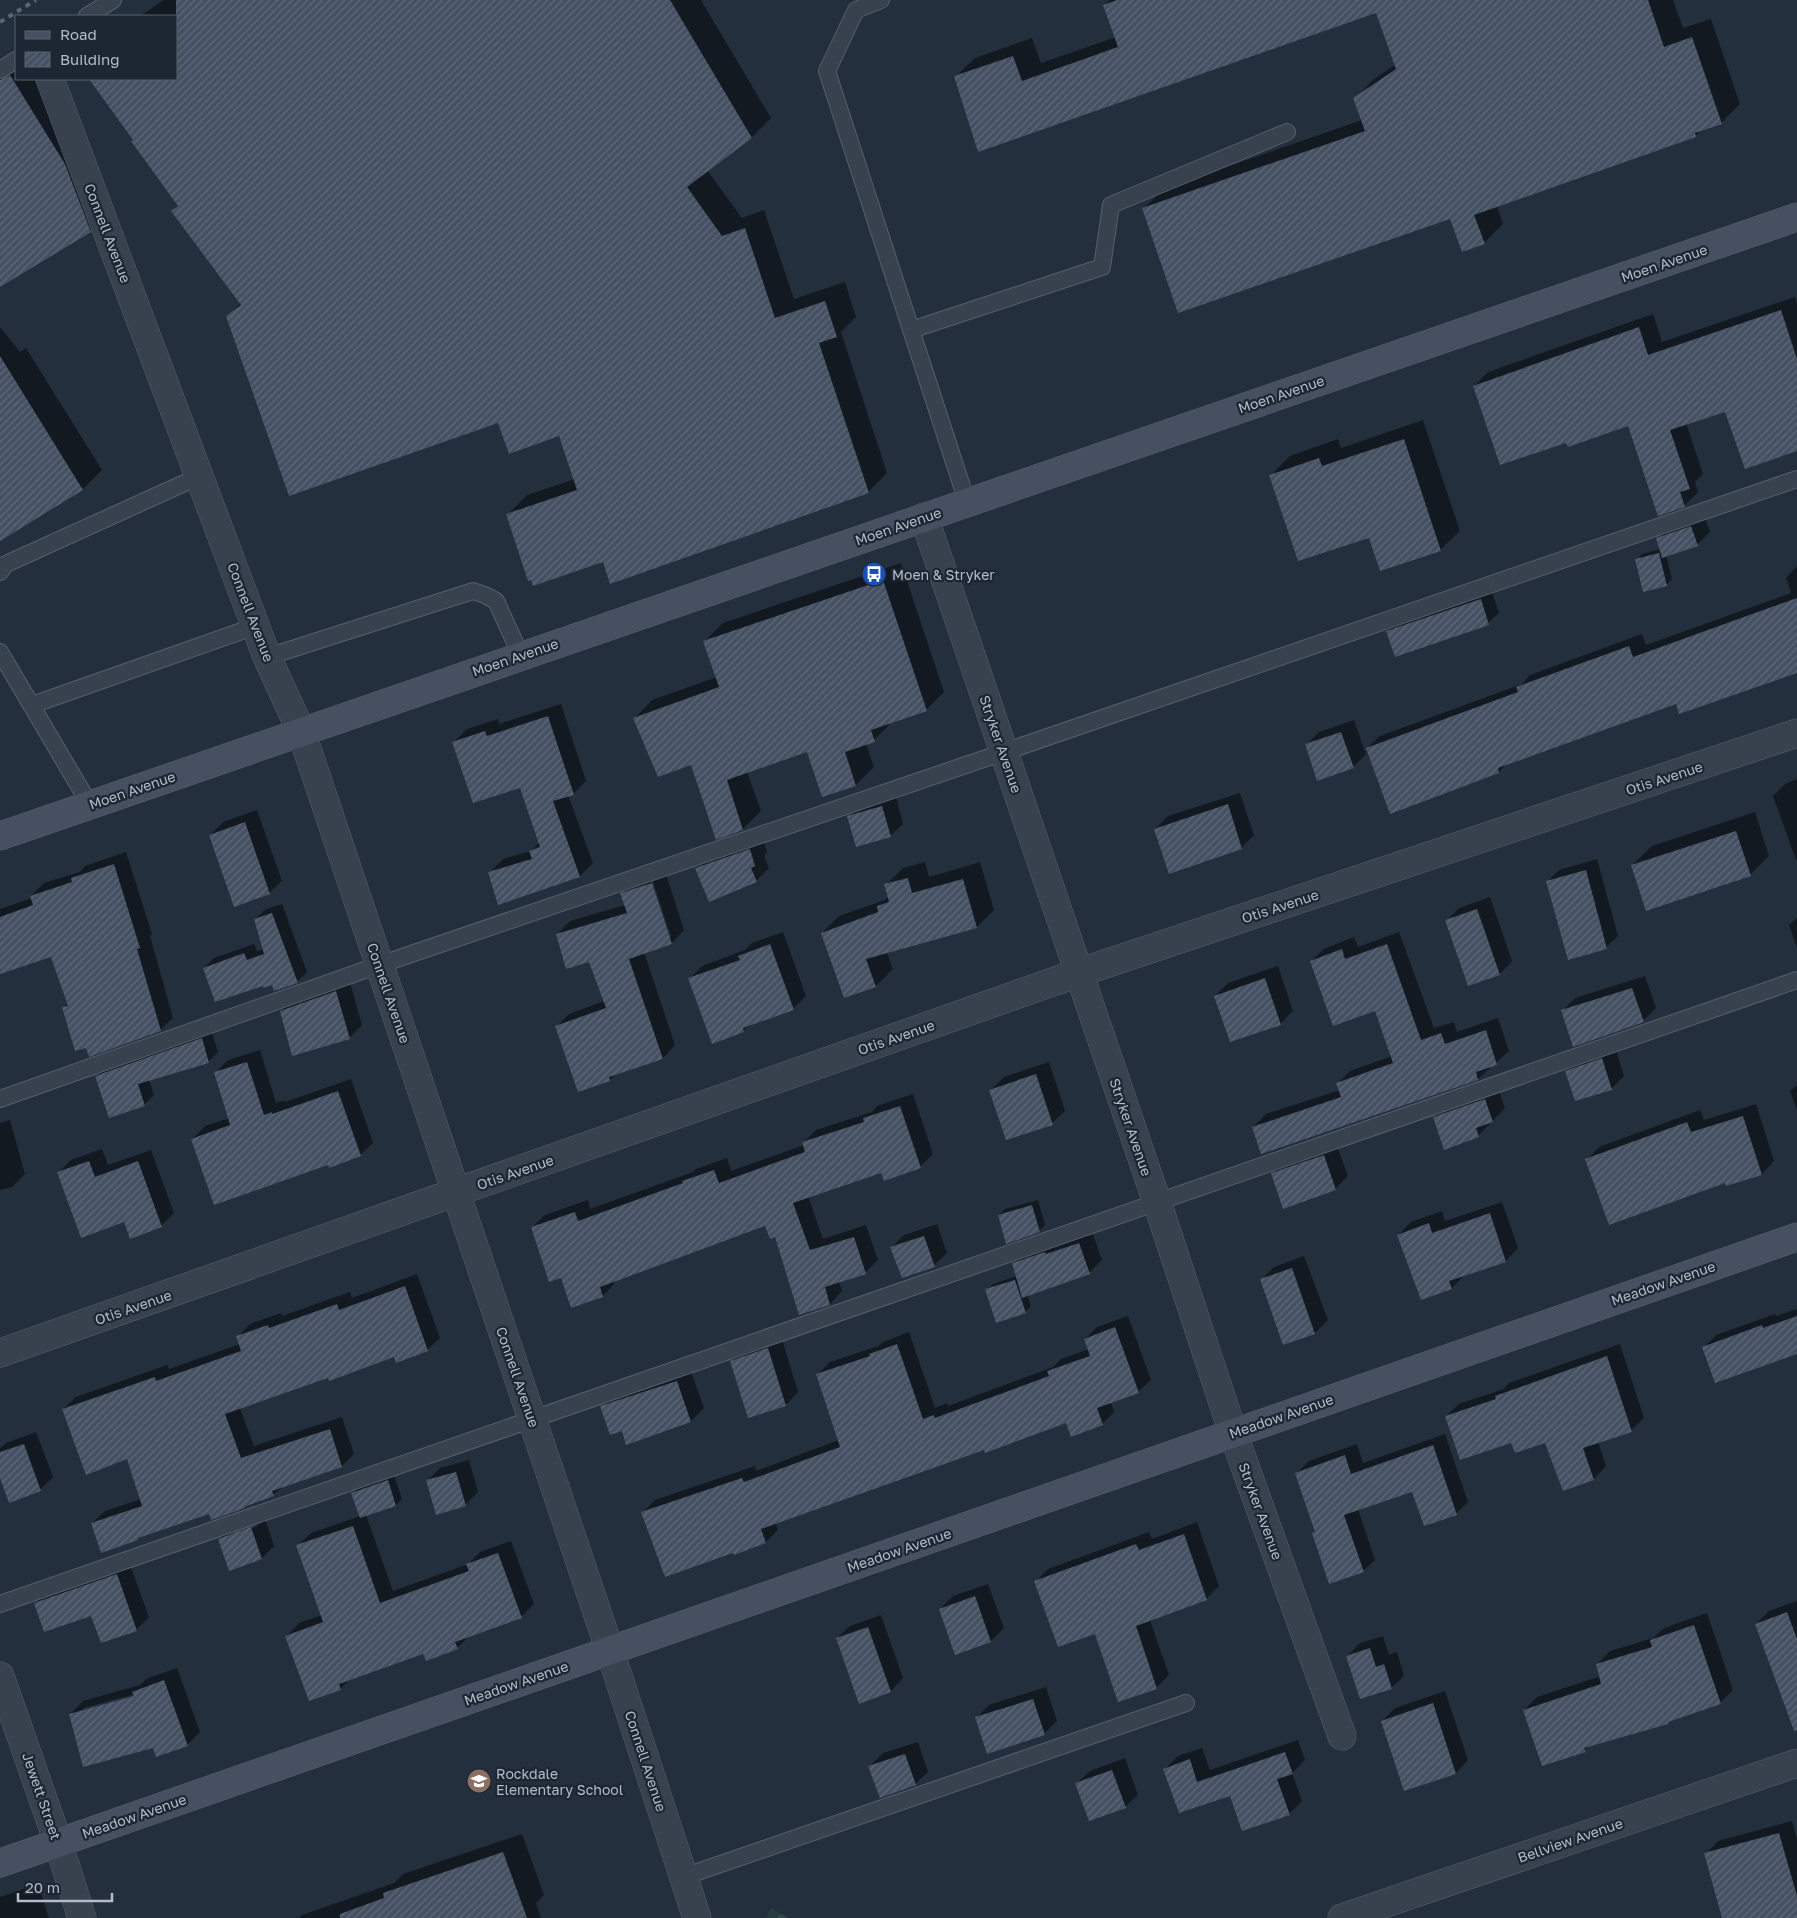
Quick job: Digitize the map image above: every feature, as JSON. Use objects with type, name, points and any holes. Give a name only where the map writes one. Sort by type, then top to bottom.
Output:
[{"type":"street","name":"Connell Avenue","points":[[50,80],[267,657],[301,731],[610,1651],[697,1918]]},
{"type":"street","name":"Moen Avenue","points":[[0,836],[1797,217]]},
{"type":"street","name":"Stryker Avenue","points":[[924,517],[1157,1202],[1233,1433],[1342,1736]]},
{"type":"street","name":"Otis Avenue","points":[[0,1353],[1078,973],[1797,733]]},
{"type":"street","name":"Meadow Avenue","points":[[0,1863],[1797,1237]]},
{"type":"street","name":"Jewett Street","points":[[0,1676],[58,1842],[82,1918]]},
{"type":"street","name":"Bellview Avenue","points":[[1342,1918],[1797,1762]]},
{"type":"lane","points":[[89,15],[113,0]]},
{"type":"lane","points":[[881,0],[856,10],[827,71],[967,502]]},
{"type":"lane","points":[[0,70],[15,61]]},
{"type":"lane","points":[[911,330],[1102,267],[1111,205],[1287,132]]},
{"type":"lane","points":[[0,572],[6,564],[200,476]]},
{"type":"lane","points":[[0,1099],[379,965],[1797,479]]},
{"type":"lane","points":[[267,657],[473,591],[496,601],[520,656]]},
{"type":"lane","points":[[32,705],[256,626]]},
{"type":"lane","points":[[0,652],[90,804]]},
{"type":"lane","points":[[0,1604],[1797,980]]},
{"type":"lane","points":[[683,1877],[1186,1703]]},
{"type":"green space","points":[[771,1908],[789,1918],[766,1918]]},
{"type":"building","points":[[176,0],[670,0],[752,138],[687,187],[722,236],[745,228],[775,318],[825,301],[837,337],[819,343],[869,493],[610,584],[603,562],[533,586],[531,580],[528,581],[506,514],[577,490],[559,436],[509,454],[498,423],[289,496],[226,316],[241,305],[171,211],[178,206],[90,80],[178,80],[178,15],[176,15]]},
{"type":"building","points":[[1117,0],[1648,0],[1664,47],[1692,37],[1722,124],[1695,133],[1696,137],[1474,215],[1485,244],[1462,252],[1450,219],[1178,313],[1142,208],[1365,131],[1353,98],[1396,69],[1376,13],[978,152],[954,76],[1013,56],[1022,81],[1118,47],[1103,5]]},
{"type":"building","points":[[10,75],[65,164],[91,232],[0,287],[0,80]]},
{"type":"building","points":[[1781,310],[1797,359],[1797,451],[1745,469],[1725,412],[1670,430],[1690,489],[1680,492],[1685,507],[1658,516],[1628,426],[1568,447],[1566,443],[1500,465],[1473,386],[1639,327],[1648,355]]},
{"type":"building","points":[[0,356],[83,490],[0,541]]},
{"type":"building","points":[[1404,439],[1441,551],[1380,571],[1369,538],[1298,561],[1269,475],[1319,458],[1322,466]]},
{"type":"building","points":[[1691,526],[1698,546],[1662,558],[1656,538]]},
{"type":"building","points":[[1659,553],[1667,586],[1643,592],[1635,559]]},
{"type":"building","points":[[883,580],[927,711],[871,730],[875,742],[845,752],[856,786],[822,797],[807,752],[727,780],[743,830],[716,840],[691,765],[658,777],[633,718],[719,687],[703,641]]},
{"type":"building","points":[[1797,598],[1797,673],[1679,714],[1676,704],[1498,768],[1499,773],[1390,814],[1366,748],[1518,692],[1516,687],[1629,646],[1633,657]]},
{"type":"building","points":[[1481,599],[1489,625],[1395,657],[1386,631]]},
{"type":"building","points":[[548,716],[574,795],[553,801],[580,877],[498,905],[488,872],[532,859],[529,851],[540,847],[520,788],[473,803],[452,742],[485,731],[487,736]]},
{"type":"building","points":[[1341,732],[1354,768],[1317,781],[1305,744]]},
{"type":"building","points":[[1228,804],[1242,849],[1169,874],[1154,829]]},
{"type":"building","points":[[882,806],[891,837],[856,847],[847,816]]},
{"type":"building","points":[[245,822],[270,894],[234,907],[209,835]]},
{"type":"building","points":[[1736,831],[1751,876],[1646,911],[1631,865]]},
{"type":"building","points":[[750,849],[755,866],[751,868],[757,882],[709,902],[695,868]]},
{"type":"building","points":[[114,864],[140,948],[137,949],[161,1031],[89,1057],[86,1048],[75,1051],[62,1007],[68,1006],[51,957],[0,974],[0,917],[33,905],[30,896],[72,882],[71,878]]},
{"type":"building","points":[[1586,870],[1607,949],[1568,960],[1546,881]]},
{"type":"building","points":[[908,878],[912,893],[963,879],[977,928],[866,959],[876,987],[844,998],[821,933],[878,912],[877,906],[889,902],[884,884]]},
{"type":"building","points":[[652,883],[672,944],[629,959],[663,1059],[609,1077],[610,1081],[578,1092],[555,1026],[606,1008],[589,962],[566,969],[556,934],[627,913],[620,893]]},
{"type":"building","points":[[1477,909],[1500,975],[1468,986],[1445,920]]},
{"type":"building","points":[[272,913],[298,983],[274,991],[272,985],[263,988],[263,986],[215,1002],[203,968],[244,953],[247,960],[264,954],[254,919]]},
{"type":"building","points":[[770,944],[794,1010],[743,1028],[744,1032],[712,1044],[688,978],[740,960],[738,956]]},
{"type":"building","points":[[1387,944],[1421,1040],[1441,1033],[1445,1044],[1486,1030],[1497,1065],[1476,1072],[1478,1080],[1261,1154],[1252,1127],[1341,1097],[1336,1083],[1393,1063],[1375,1011],[1333,1026],[1310,961],[1342,949],[1345,959]]},
{"type":"building","points":[[1265,978],[1281,1025],[1230,1042],[1214,996]]},
{"type":"building","points":[[1632,988],[1644,1022],[1573,1047],[1561,1010]]},
{"type":"building","points":[[336,991],[350,1039],[292,1056],[280,1011]]},
{"type":"building","points":[[202,1038],[209,1063],[138,1084],[145,1106],[109,1118],[95,1076]]},
{"type":"building","points":[[1602,1058],[1612,1090],[1575,1101],[1565,1071]]},
{"type":"building","points":[[247,1062],[264,1115],[272,1112],[272,1114],[338,1091],[361,1156],[329,1168],[328,1165],[214,1205],[191,1139],[230,1125],[214,1072]]},
{"type":"building","points":[[1036,1074],[1053,1125],[1006,1140],[989,1090]]},
{"type":"building","points":[[1485,1099],[1493,1122],[1476,1128],[1479,1137],[1444,1150],[1433,1117]]},
{"type":"building","points":[[900,1106],[921,1168],[884,1181],[881,1173],[793,1203],[810,1250],[854,1237],[866,1274],[825,1287],[830,1305],[799,1315],[775,1237],[770,1239],[765,1226],[600,1287],[603,1297],[571,1308],[561,1278],[549,1282],[531,1227],[575,1212],[578,1221],[714,1170],[719,1183],[805,1152],[802,1142],[864,1122],[863,1118]]},
{"type":"building","points":[[1743,1116],[1762,1175],[1726,1186],[1725,1183],[1609,1225],[1585,1159],[1687,1122],[1691,1132]]},
{"type":"building","points":[[1324,1155],[1336,1190],[1283,1209],[1271,1173]]},
{"type":"building","points":[[89,1161],[95,1177],[138,1161],[162,1227],[130,1239],[124,1222],[81,1238],[57,1172]]},
{"type":"building","points":[[1032,1205],[1040,1232],[1006,1244],[998,1215]]},
{"type":"building","points":[[1490,1213],[1506,1262],[1449,1281],[1452,1289],[1421,1300],[1397,1235],[1429,1223],[1432,1233]]},
{"type":"building","points":[[924,1236],[935,1267],[902,1278],[890,1247]]},
{"type":"building","points":[[1079,1243],[1090,1274],[1022,1298],[1012,1263]]},
{"type":"building","points":[[1292,1268],[1315,1334],[1283,1345],[1260,1279]]},
{"type":"building","points":[[1015,1280],[1026,1313],[996,1323],[985,1289]]},
{"type":"building","points":[[405,1286],[428,1351],[396,1363],[394,1357],[329,1381],[328,1378],[225,1414],[241,1458],[330,1429],[342,1467],[272,1491],[274,1496],[245,1508],[211,1520],[209,1514],[138,1538],[138,1540],[101,1553],[91,1523],[142,1506],[127,1459],[86,1475],[62,1409],[155,1377],[156,1381],[241,1351],[236,1336],[268,1325],[269,1328],[337,1304],[339,1310]]},
{"type":"building","points":[[1797,1316],[1797,1354],[1715,1383],[1702,1347],[1762,1325],[1763,1328]]},
{"type":"building","points":[[1115,1327],[1139,1393],[1097,1408],[1103,1425],[1071,1437],[1066,1423],[985,1453],[984,1450],[761,1529],[766,1543],[665,1577],[641,1512],[742,1478],[744,1482],[840,1447],[816,1374],[870,1356],[869,1354],[897,1344],[923,1419],[934,1415],[935,1418],[1049,1376],[1047,1371],[1090,1356],[1084,1339]]},
{"type":"building","points":[[768,1348],[786,1406],[748,1418],[730,1361]]},
{"type":"building","points":[[1607,1356],[1632,1432],[1583,1448],[1594,1480],[1563,1491],[1545,1443],[1515,1453],[1511,1443],[1460,1460],[1445,1416],[1496,1399],[1495,1396]]},
{"type":"building","points":[[677,1381],[691,1422],[626,1445],[622,1431],[610,1435],[600,1406]]},
{"type":"building","points":[[24,1444],[41,1491],[9,1503],[0,1478],[0,1452]]},
{"type":"building","points":[[1433,1445],[1457,1515],[1424,1526],[1412,1492],[1344,1515],[1364,1572],[1329,1584],[1312,1533],[1315,1532],[1295,1473],[1345,1455],[1351,1474]]},
{"type":"building","points":[[456,1472],[466,1506],[436,1515],[426,1480]]},
{"type":"building","points":[[388,1480],[396,1506],[360,1518],[351,1493]]},
{"type":"building","points":[[353,1526],[380,1603],[469,1571],[466,1564],[498,1553],[522,1618],[455,1642],[458,1649],[426,1661],[423,1654],[339,1684],[341,1690],[309,1701],[285,1636],[323,1622],[296,1545]]},
{"type":"building","points":[[251,1527],[262,1559],[229,1571],[218,1539]]},
{"type":"building","points":[[1184,1534],[1207,1600],[1136,1626],[1157,1689],[1118,1702],[1095,1634],[1058,1647],[1034,1581],[1136,1544],[1139,1550]]},
{"type":"building","points":[[117,1574],[137,1631],[101,1643],[91,1616],[44,1632],[34,1603]]},
{"type":"building","points":[[975,1596],[991,1642],[955,1655],[939,1609]]},
{"type":"building","points":[[1787,1612],[1797,1639],[1797,1730],[1794,1731],[1755,1624]]},
{"type":"building","points":[[1694,1625],[1721,1704],[1668,1722],[1668,1724],[1584,1748],[1586,1752],[1542,1766],[1523,1710],[1601,1684],[1596,1664],[1652,1647],[1650,1640]]},
{"type":"building","points":[[868,1627],[891,1692],[859,1704],[836,1638]]},
{"type":"building","points":[[1370,1648],[1376,1667],[1384,1664],[1392,1689],[1360,1699],[1346,1656]]},
{"type":"building","points":[[164,1680],[188,1746],[156,1757],[153,1748],[83,1767],[69,1714],[134,1696],[132,1692]]},
{"type":"building","points":[[1033,1699],[1045,1735],[987,1754],[975,1717]]},
{"type":"building","points":[[1433,1703],[1456,1774],[1404,1791],[1381,1721]]},
{"type":"building","points":[[1285,1752],[1293,1774],[1277,1779],[1290,1815],[1242,1831],[1230,1796],[1179,1813],[1163,1769],[1190,1759],[1197,1782]]},
{"type":"building","points":[[905,1754],[916,1785],[880,1798],[868,1766]]},
{"type":"building","points":[[1112,1770],[1126,1808],[1089,1821],[1075,1783]]},
{"type":"building","points":[[1779,1833],[1797,1896],[1797,1918],[1722,1918],[1704,1853]]},
{"type":"building","points":[[503,1852],[527,1918],[340,1918],[340,1914],[384,1898],[383,1893]]},
{"type":"railway","points":[[0,22],[36,0]]},
{"type":"place","name":"Moen & Stryker","points":[[874,574]]},
{"type":"place","name":"Rockdale Elementary School","points":[[479,1781]]}]
